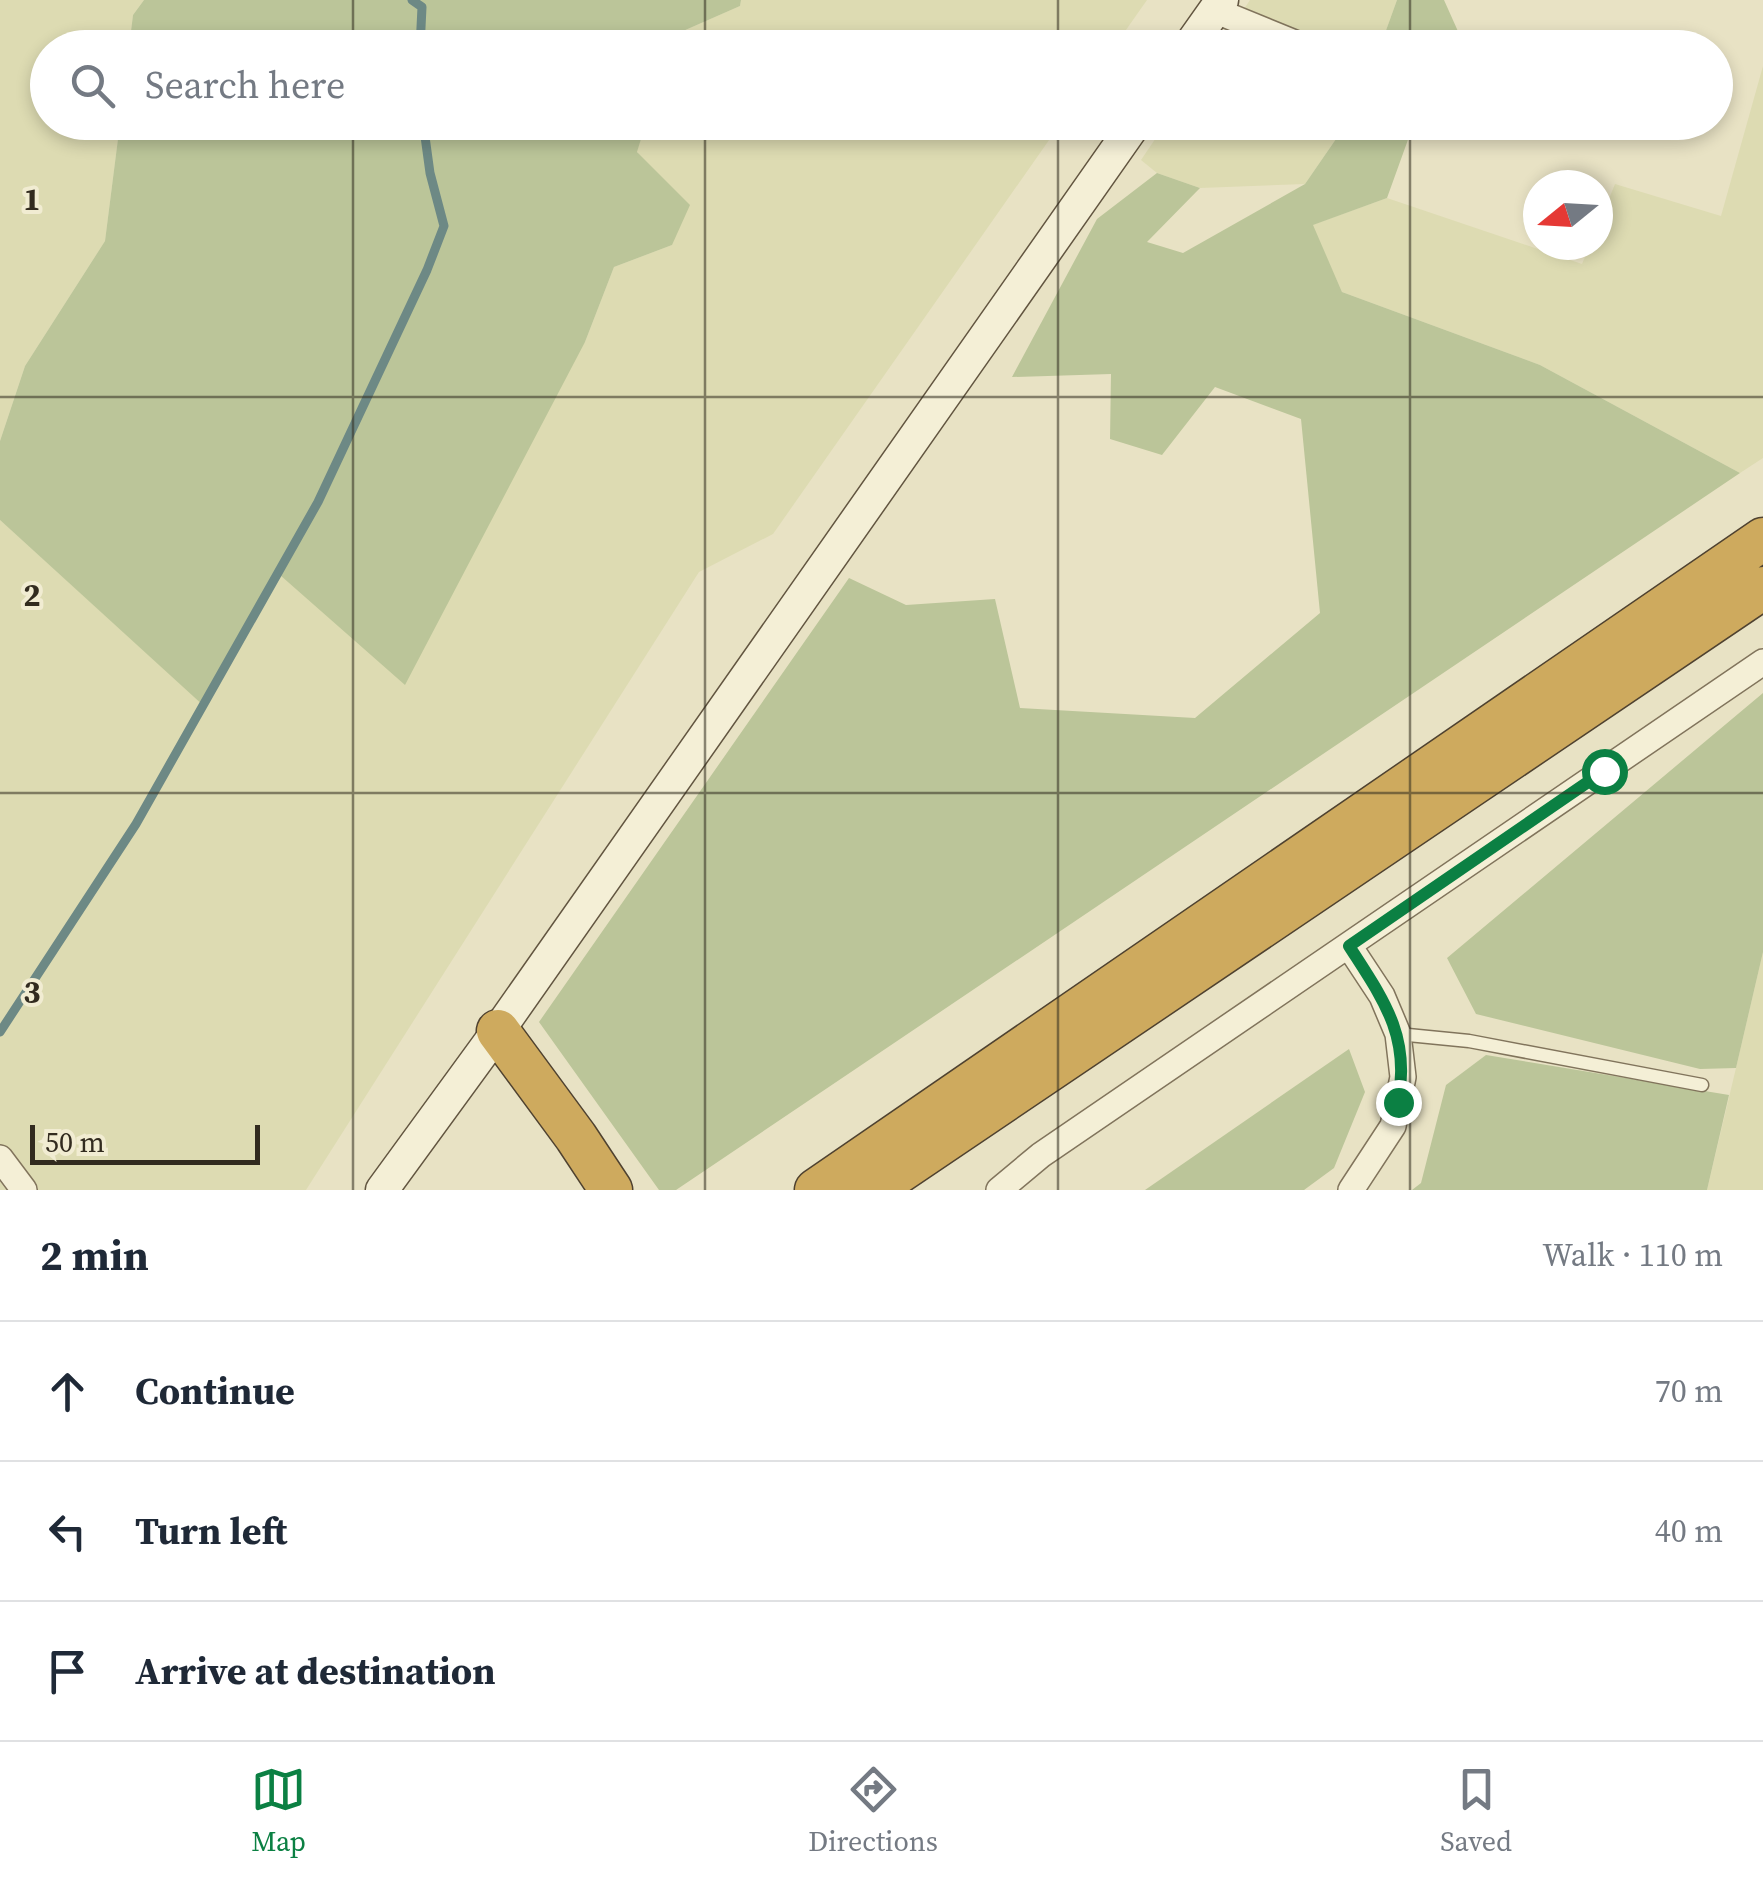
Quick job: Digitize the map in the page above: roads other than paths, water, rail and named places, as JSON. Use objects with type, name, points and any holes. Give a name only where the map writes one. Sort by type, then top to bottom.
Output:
[{"type":"highway","points":[[816,1190],[1763,540]]},
{"type":"highway","points":[[872,1190],[1763,588]]},
{"type":"highway","points":[[498,1031],[610,1190]]},
{"type":"street","points":[[1201,30],[1218,5],[1270,30]]},
{"type":"street","points":[[382,1190],[498,1031],[1123,140]]},
{"type":"street","points":[[998,1190],[1040,1155],[1763,662]]},
{"type":"street","points":[[1349,946],[1382,996],[1398,1034],[1403,1077],[1393,1126],[1351,1190]]},
{"type":"street","points":[[0,1158],[24,1190]]},
{"type":"lane","points":[[1398,1034],[1469,1041],[1702,1085]]},
{"type":"waterway","points":[[412,0],[422,7],[421,30]]},
{"type":"waterway","points":[[0,1032],[136,824],[318,502],[444,226],[425,140]]}]
